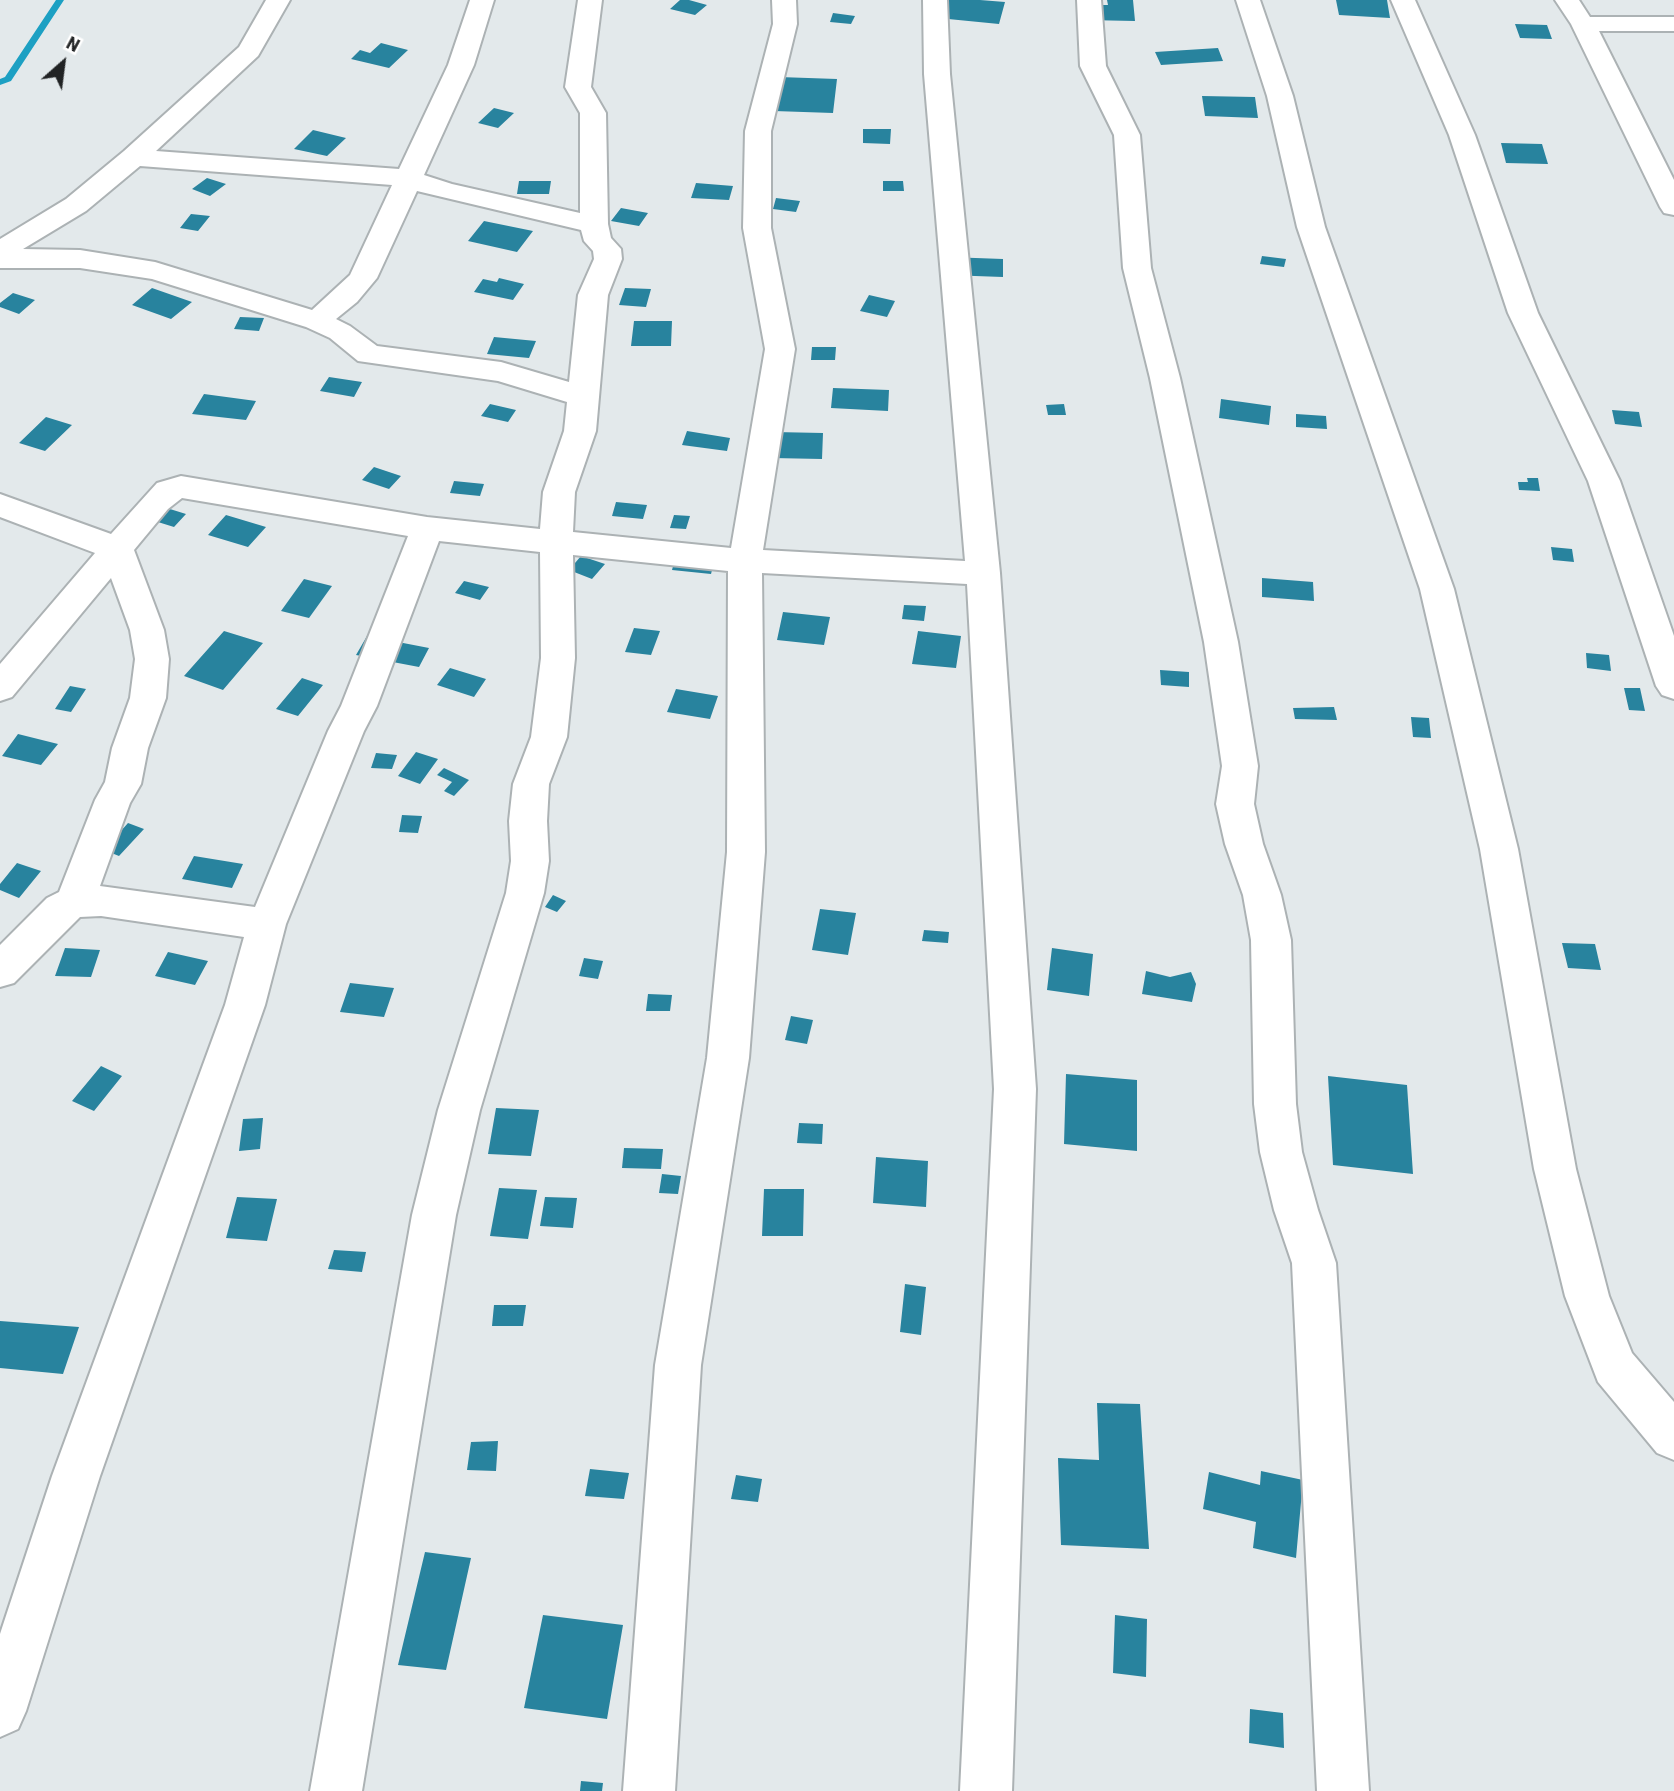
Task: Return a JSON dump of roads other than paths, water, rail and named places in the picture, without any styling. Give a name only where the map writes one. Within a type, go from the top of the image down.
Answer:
[{"type":"street","points":[[0,251],[76,205],[134,157],[249,51],[278,0]]},
{"type":"street","points":[[316,321],[346,296],[362,278],[461,65],[482,0]]},
{"type":"street","points":[[336,1791],[434,1215],[459,1110],[525,892],[530,861],[528,821],[531,784],[549,737],[558,658],[556,541],[559,492],[580,431],[593,295],[608,260],[607,249],[598,241],[594,224],[593,113],[578,87],[590,0]]},
{"type":"street","points":[[649,1791],[678,1365],[727,1058],[746,852],[745,561],[780,349],[758,228],[758,131],[785,24],[784,0]]},
{"type":"street","points":[[935,0],[937,74],[983,573],[1015,1089],[986,1791]]},
{"type":"street","points":[[1089,0],[1093,66],[1127,135],[1137,268],[1165,378],[1221,642],[1240,766],[1235,804],[1244,844],[1262,895],[1270,940],[1275,1104],[1280,1152],[1314,1263],[1343,1791]]},
{"type":"street","points":[[1248,0],[1280,96],[1311,227],[1437,589],[1499,849],[1555,1169],[1587,1296],[1614,1367],[1674,1437]]},
{"type":"street","points":[[1403,0],[1462,135],[1523,313],[1604,481],[1674,686]]},
{"type":"street","points":[[1567,0],[1652,138],[1674,207]]},
{"type":"street","points":[[1583,24],[1674,24]]},
{"type":"street","points":[[134,157],[407,178],[445,191],[594,224]]},
{"type":"street","points":[[0,259],[80,259],[155,271],[316,321],[340,332],[369,354],[501,372],[585,397]]},
{"type":"street","points":[[0,688],[157,501],[168,491],[181,487],[426,528],[745,561],[983,573]]},
{"type":"street","points":[[0,505],[117,549],[147,630],[152,659],[148,698],[130,748],[124,783],[113,800],[75,902]]},
{"type":"street","points":[[0,1711],[76,1476],[245,1005],[267,924],[346,731],[359,706],[426,528]]},
{"type":"street","points":[[0,971],[61,908],[75,902],[101,901],[267,924]]},
{"type":"waterway","points":[[0,82],[8,79],[60,0]]}]
